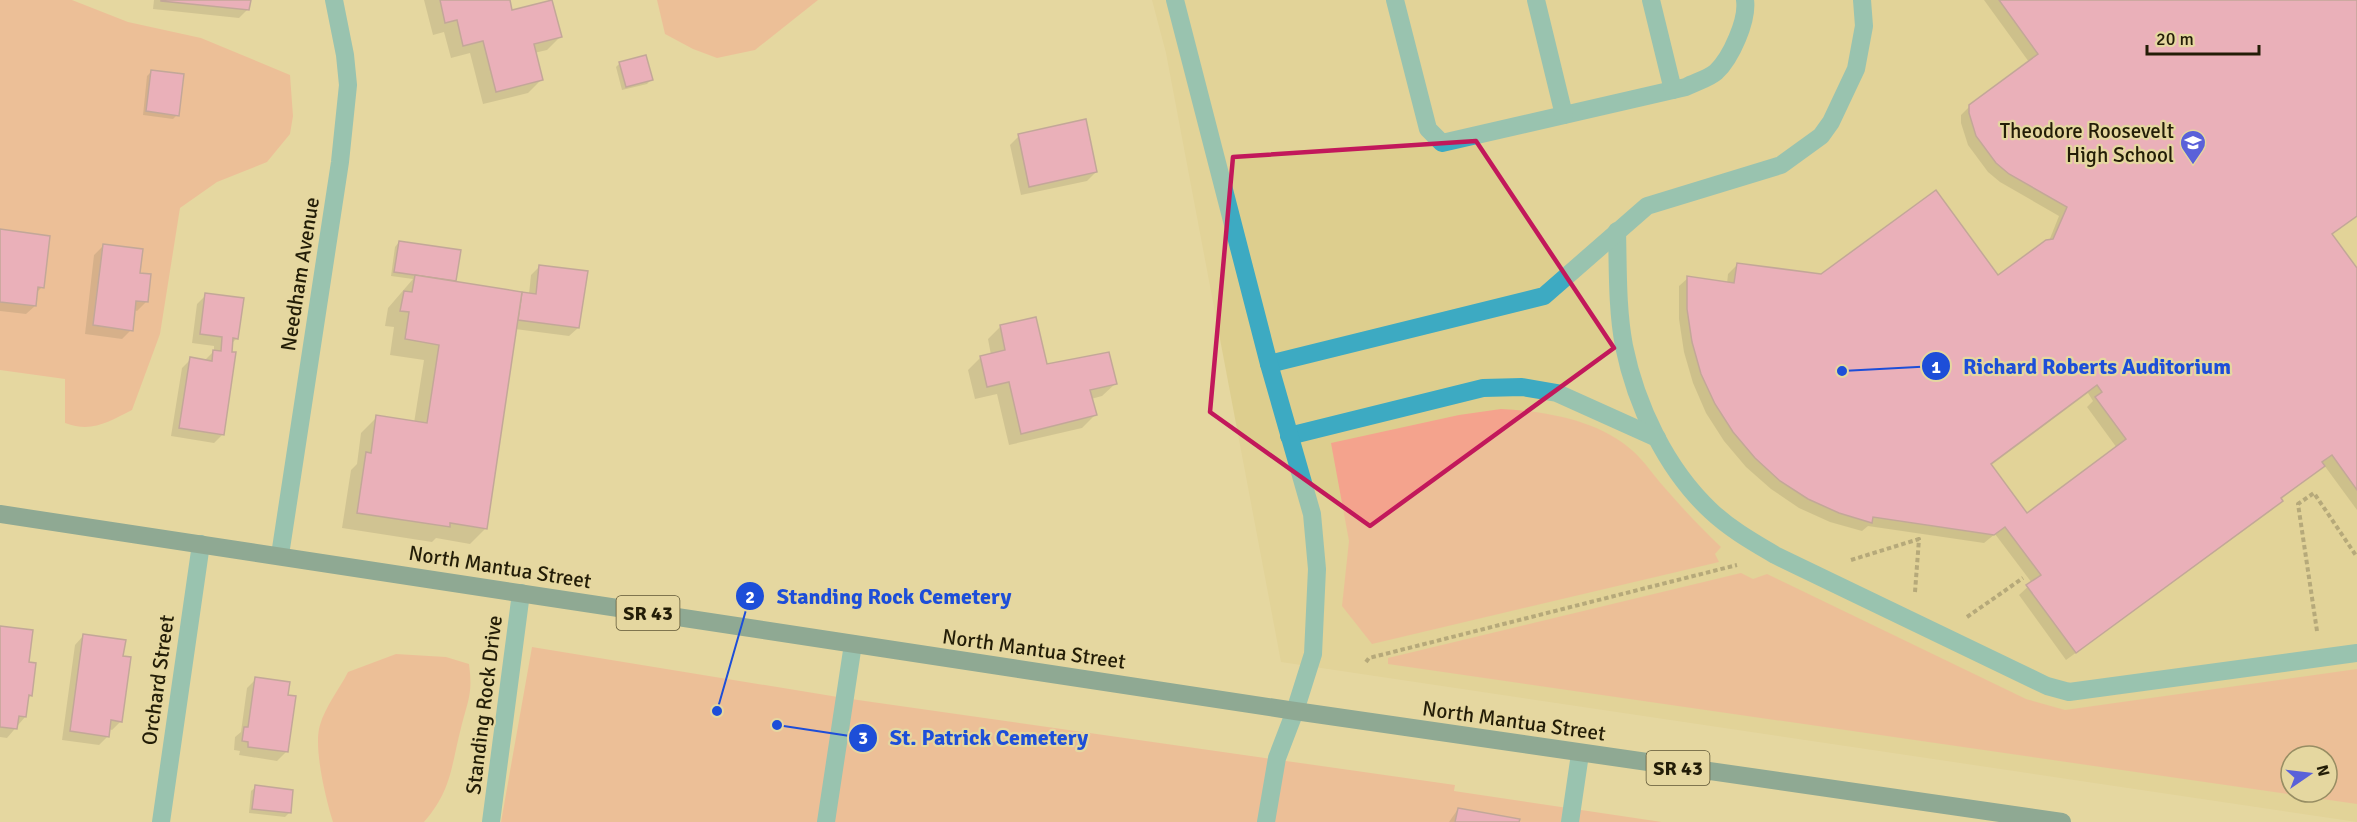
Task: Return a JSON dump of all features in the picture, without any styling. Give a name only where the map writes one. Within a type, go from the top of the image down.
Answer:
[{"type":"main road","name":"North Mantua Street","points":[[0,514],[1580,754],[2012,818],[2062,822]]},
{"type":"street","name":"Needham Avenue","points":[[280,555],[340,162],[348,85],[341,26],[334,0]]},
{"type":"street","points":[[1175,0],[1269,364],[1312,514],[1317,569],[1313,654],[1277,758],[1266,822]]},
{"type":"street","points":[[1395,0],[1428,129],[1442,143],[1673,90],[1716,72],[1736,43],[1747,10],[1745,0]]},
{"type":"street","points":[[1536,0],[1564,115]]},
{"type":"street","points":[[1651,0],[1673,90]]},
{"type":"street","points":[[1269,364],[1544,296],[1647,206],[1781,165],[1821,136],[1831,122],[1856,69],[1864,26],[1862,0]]},
{"type":"street","points":[[1617,231],[1624,345],[1637,392],[1656,438],[1679,472],[1710,510],[1747,539],[1775,555],[2047,686],[2069,692],[2357,653]]},
{"type":"street","points":[[1289,436],[1483,388],[1522,387],[1557,393],[1656,438]]},
{"type":"street","name":"Orchard Street","points":[[161,822],[201,544]]},
{"type":"street","name":"Standing Rock Drive","points":[[491,822],[521,593]]},
{"type":"street","points":[[826,822],[853,644]]},
{"type":"street","points":[[1570,822],[1580,754]]},
{"type":"path","points":[[2318,635],[2298,504],[2314,493],[2357,556]]},
{"type":"path","points":[[1813,573],[1919,539],[1915,594]]},
{"type":"path","points":[[1366,662],[1369,658],[1775,555]]},
{"type":"path","points":[[1966,618],[2023,578]]},
{"type":"highlighted area","points":[[1476,141],[1614,348],[1370,526],[1210,412],[1233,157]]},
{"type":"shaded area","points":[[0,0],[72,0],[128,22],[201,38],[290,75],[293,116],[290,134],[267,162],[217,182],[180,208],[160,334],[132,410],[100,425],[83,427],[65,423],[65,379],[0,370]]},
{"type":"shaded area","points":[[657,0],[818,0],[755,50],[717,58],[693,49],[665,34]]},
{"type":"shaded area","points":[[1152,0],[2357,0],[2357,822],[1281,662],[1166,53]]},
{"type":"shaded area","points":[[1501,409],[1536,412],[1571,419],[1605,432],[1620,441],[1638,456],[1678,503],[1721,547],[1715,554],[1719,562],[1372,644],[1342,606],[1349,541],[1331,443],[1459,415]]},
{"type":"shaded area","points":[[1741,573],[1753,579],[1767,574],[2026,699],[2065,710],[2357,669],[2357,804],[2339,801],[2339,744],[2279,744],[2279,793],[1388,664],[1388,658]]},
{"type":"shaded area","points":[[532,647],[844,698],[1455,785],[1454,791],[1662,822],[501,822]]},
{"type":"shaded area","points":[[396,654],[446,657],[469,664],[469,697],[445,788],[424,822],[333,822],[319,760],[318,735],[322,718],[348,672]]},
{"type":"building","points":[[161,0],[251,0],[249,10],[161,1]]},
{"type":"building","points":[[440,0],[510,0],[512,10],[552,0],[562,37],[534,44],[543,80],[496,92],[483,41],[463,46],[457,20],[445,23]]},
{"type":"building","name":"Theodore Roosevelt High School","points":[[1999,0],[2357,0],[2357,216],[2332,234],[2357,268],[2357,490],[2332,455],[2322,462],[2325,466],[2281,498],[2283,501],[2076,653],[2026,585],[2041,575],[2005,527],[1994,535],[1873,517],[1872,523],[1839,513],[1808,499],[1780,481],[1755,458],[1733,432],[1715,404],[1701,374],[1692,342],[1687,309],[1687,276],[1734,283],[1737,263],[1821,274],[1936,190],[1998,275],[2046,240],[2053,239],[2067,207],[2009,174],[1996,163],[1976,136],[1969,113],[1969,105],[2038,54]],"holes":[[[2097,385],[2102,392],[2095,397],[2126,439],[2027,513],[1991,464]]]},
{"type":"building","points":[[646,55],[653,80],[626,87],[619,62]]},
{"type":"building","points":[[151,70],[184,74],[179,116],[146,111]]},
{"type":"building","points":[[1086,119],[1097,172],[1029,187],[1018,134]]},
{"type":"building","points":[[0,229],[50,236],[44,288],[38,287],[36,306],[0,302]]},
{"type":"building","points":[[399,241],[461,250],[456,281],[394,272]]},
{"type":"building","points":[[103,244],[143,249],[140,273],[151,274],[148,302],[136,301],[133,331],[93,325]]},
{"type":"building","points":[[539,265],[588,271],[579,328],[518,320],[522,292],[536,294]]},
{"type":"building","points":[[415,275],[522,292],[487,529],[450,523],[450,527],[357,513],[366,452],[371,453],[376,415],[427,423],[439,345],[405,339],[409,312],[400,311],[404,291],[412,292]]},
{"type":"building","points":[[205,293],[244,298],[238,339],[233,338],[232,352],[236,352],[224,435],[179,428],[190,357],[212,361],[213,350],[221,351],[222,337],[200,334]]},
{"type":"building","points":[[1036,317],[1047,364],[1109,352],[1117,384],[1090,390],[1097,415],[1021,434],[1009,382],[987,387],[980,356],[1005,350],[1000,325]]},
{"type":"building","points":[[0,626],[33,630],[29,662],[36,663],[32,696],[29,695],[26,717],[19,716],[17,729],[0,727]]},
{"type":"building","points":[[83,634],[126,640],[123,656],[131,657],[122,722],[111,720],[109,737],[70,731]]},
{"type":"building","points":[[255,677],[290,682],[288,695],[296,696],[288,752],[248,747],[248,742],[242,741],[244,727],[248,727]]},
{"type":"building","points":[[255,785],[293,790],[291,813],[252,809]]},
{"type":"building","points":[[1458,808],[1520,819],[1519,822],[1455,822]]},
{"type":"place","name":"Theodore Roosevelt High School","points":[[2193,166]]},
{"type":"place","name":"Richard Roberts Auditorium","points":[[1842,371]]},
{"type":"place","name":"Standing Rock Cemetery","points":[[717,711]]},
{"type":"place","name":"St. Patrick Cemetery","points":[[777,725]]}]
